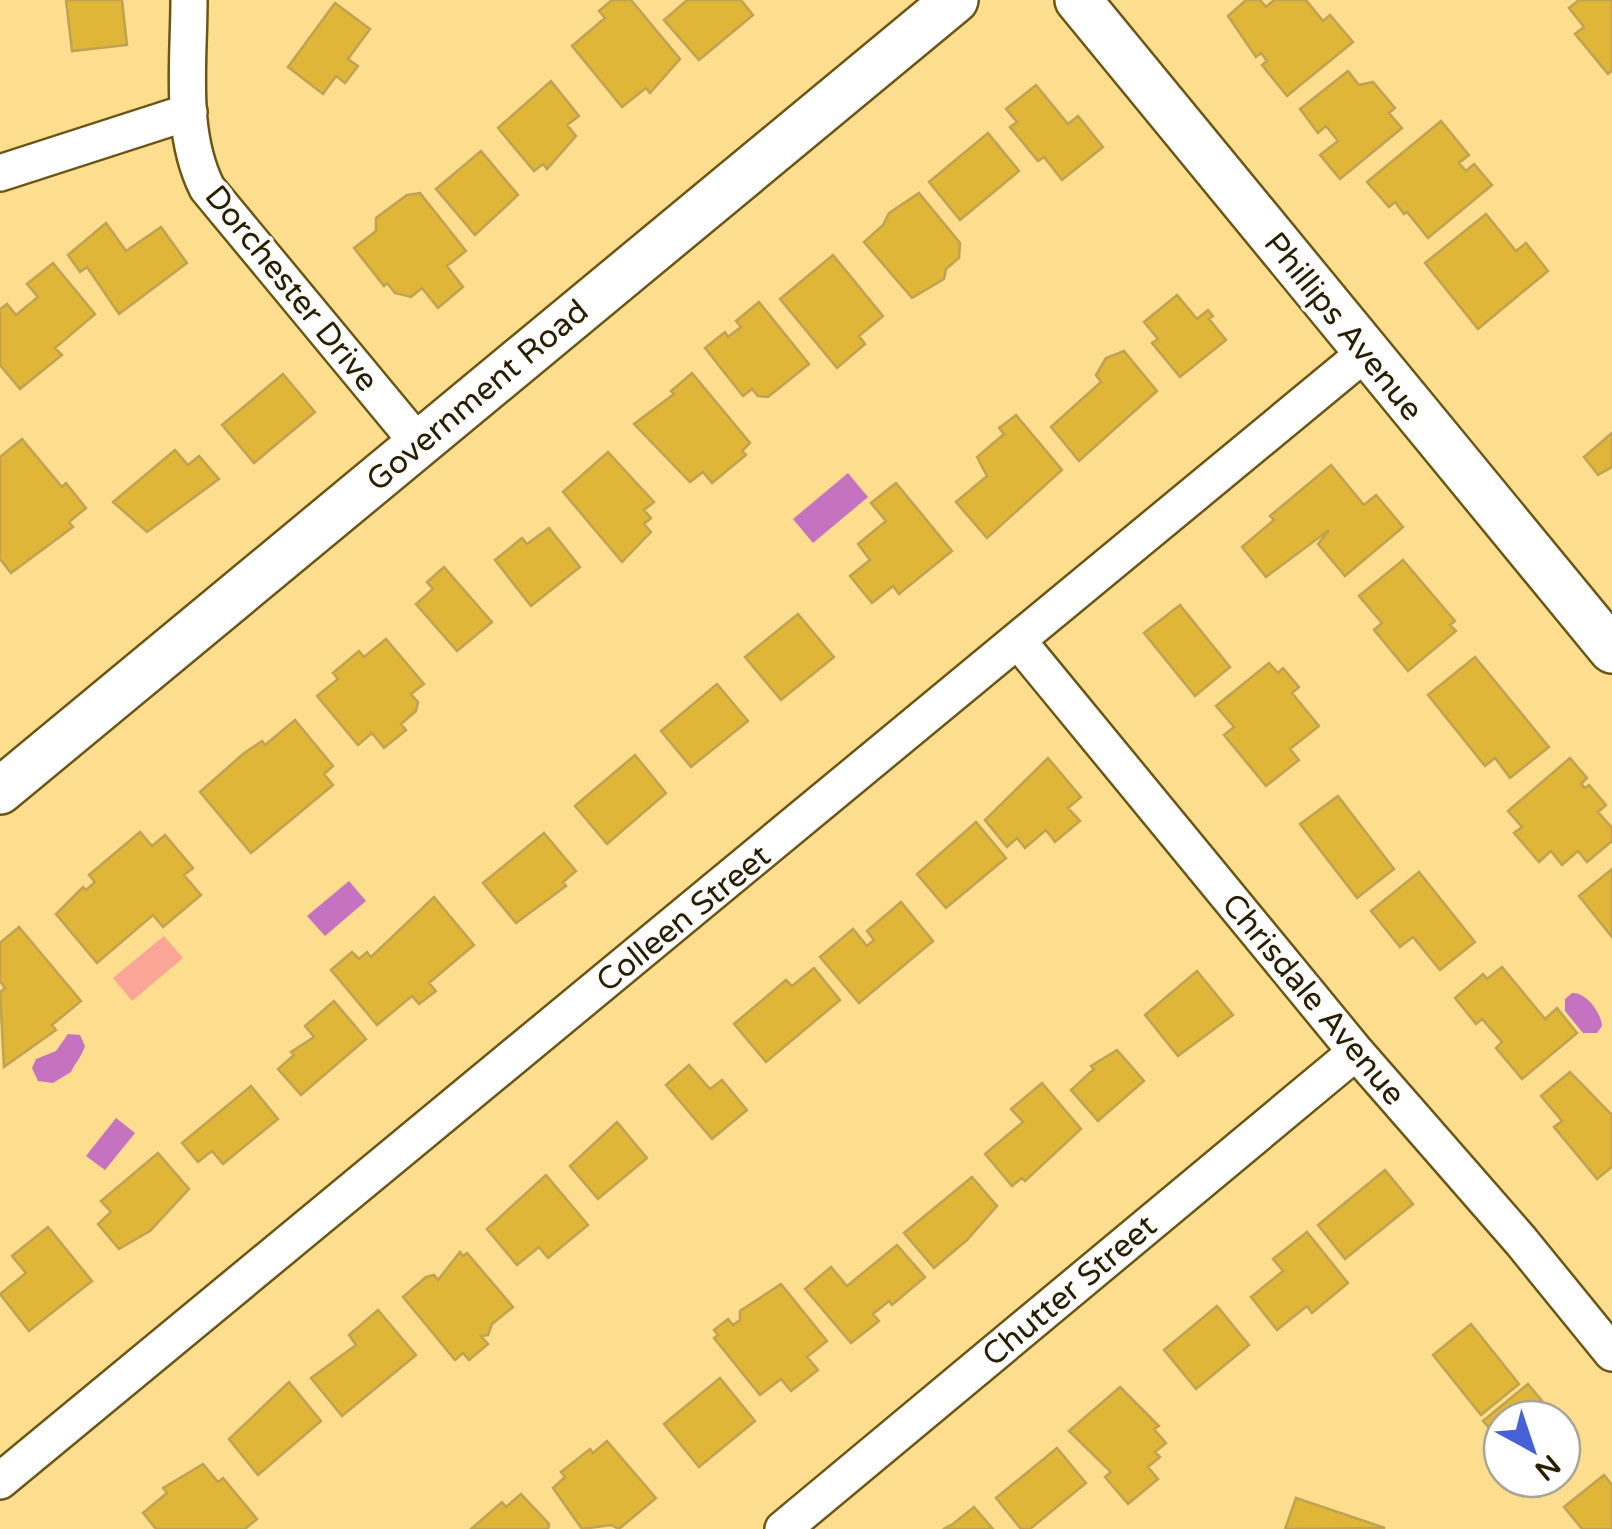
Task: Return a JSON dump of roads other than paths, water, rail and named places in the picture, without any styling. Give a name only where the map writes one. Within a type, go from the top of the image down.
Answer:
[{"type":"street","name":"Dorchester Drive","points":[[189,0],[188,112],[194,162],[207,188],[419,444]]},
{"type":"street","name":"Government Road","points":[[0,791],[955,0]]},
{"type":"street","name":"Phillips Avenue","points":[[1078,0],[1364,353],[1612,650]]},
{"type":"street","points":[[0,173],[188,112]]},
{"type":"street","name":"Colleen Street","points":[[0,1481],[1364,353]]},
{"type":"street","name":"Chrisdale Avenue","points":[[1019,642],[1356,1052],[1521,1241],[1612,1353]]},
{"type":"street","name":"Chutter Street","points":[[783,1529],[1356,1052]]}]
